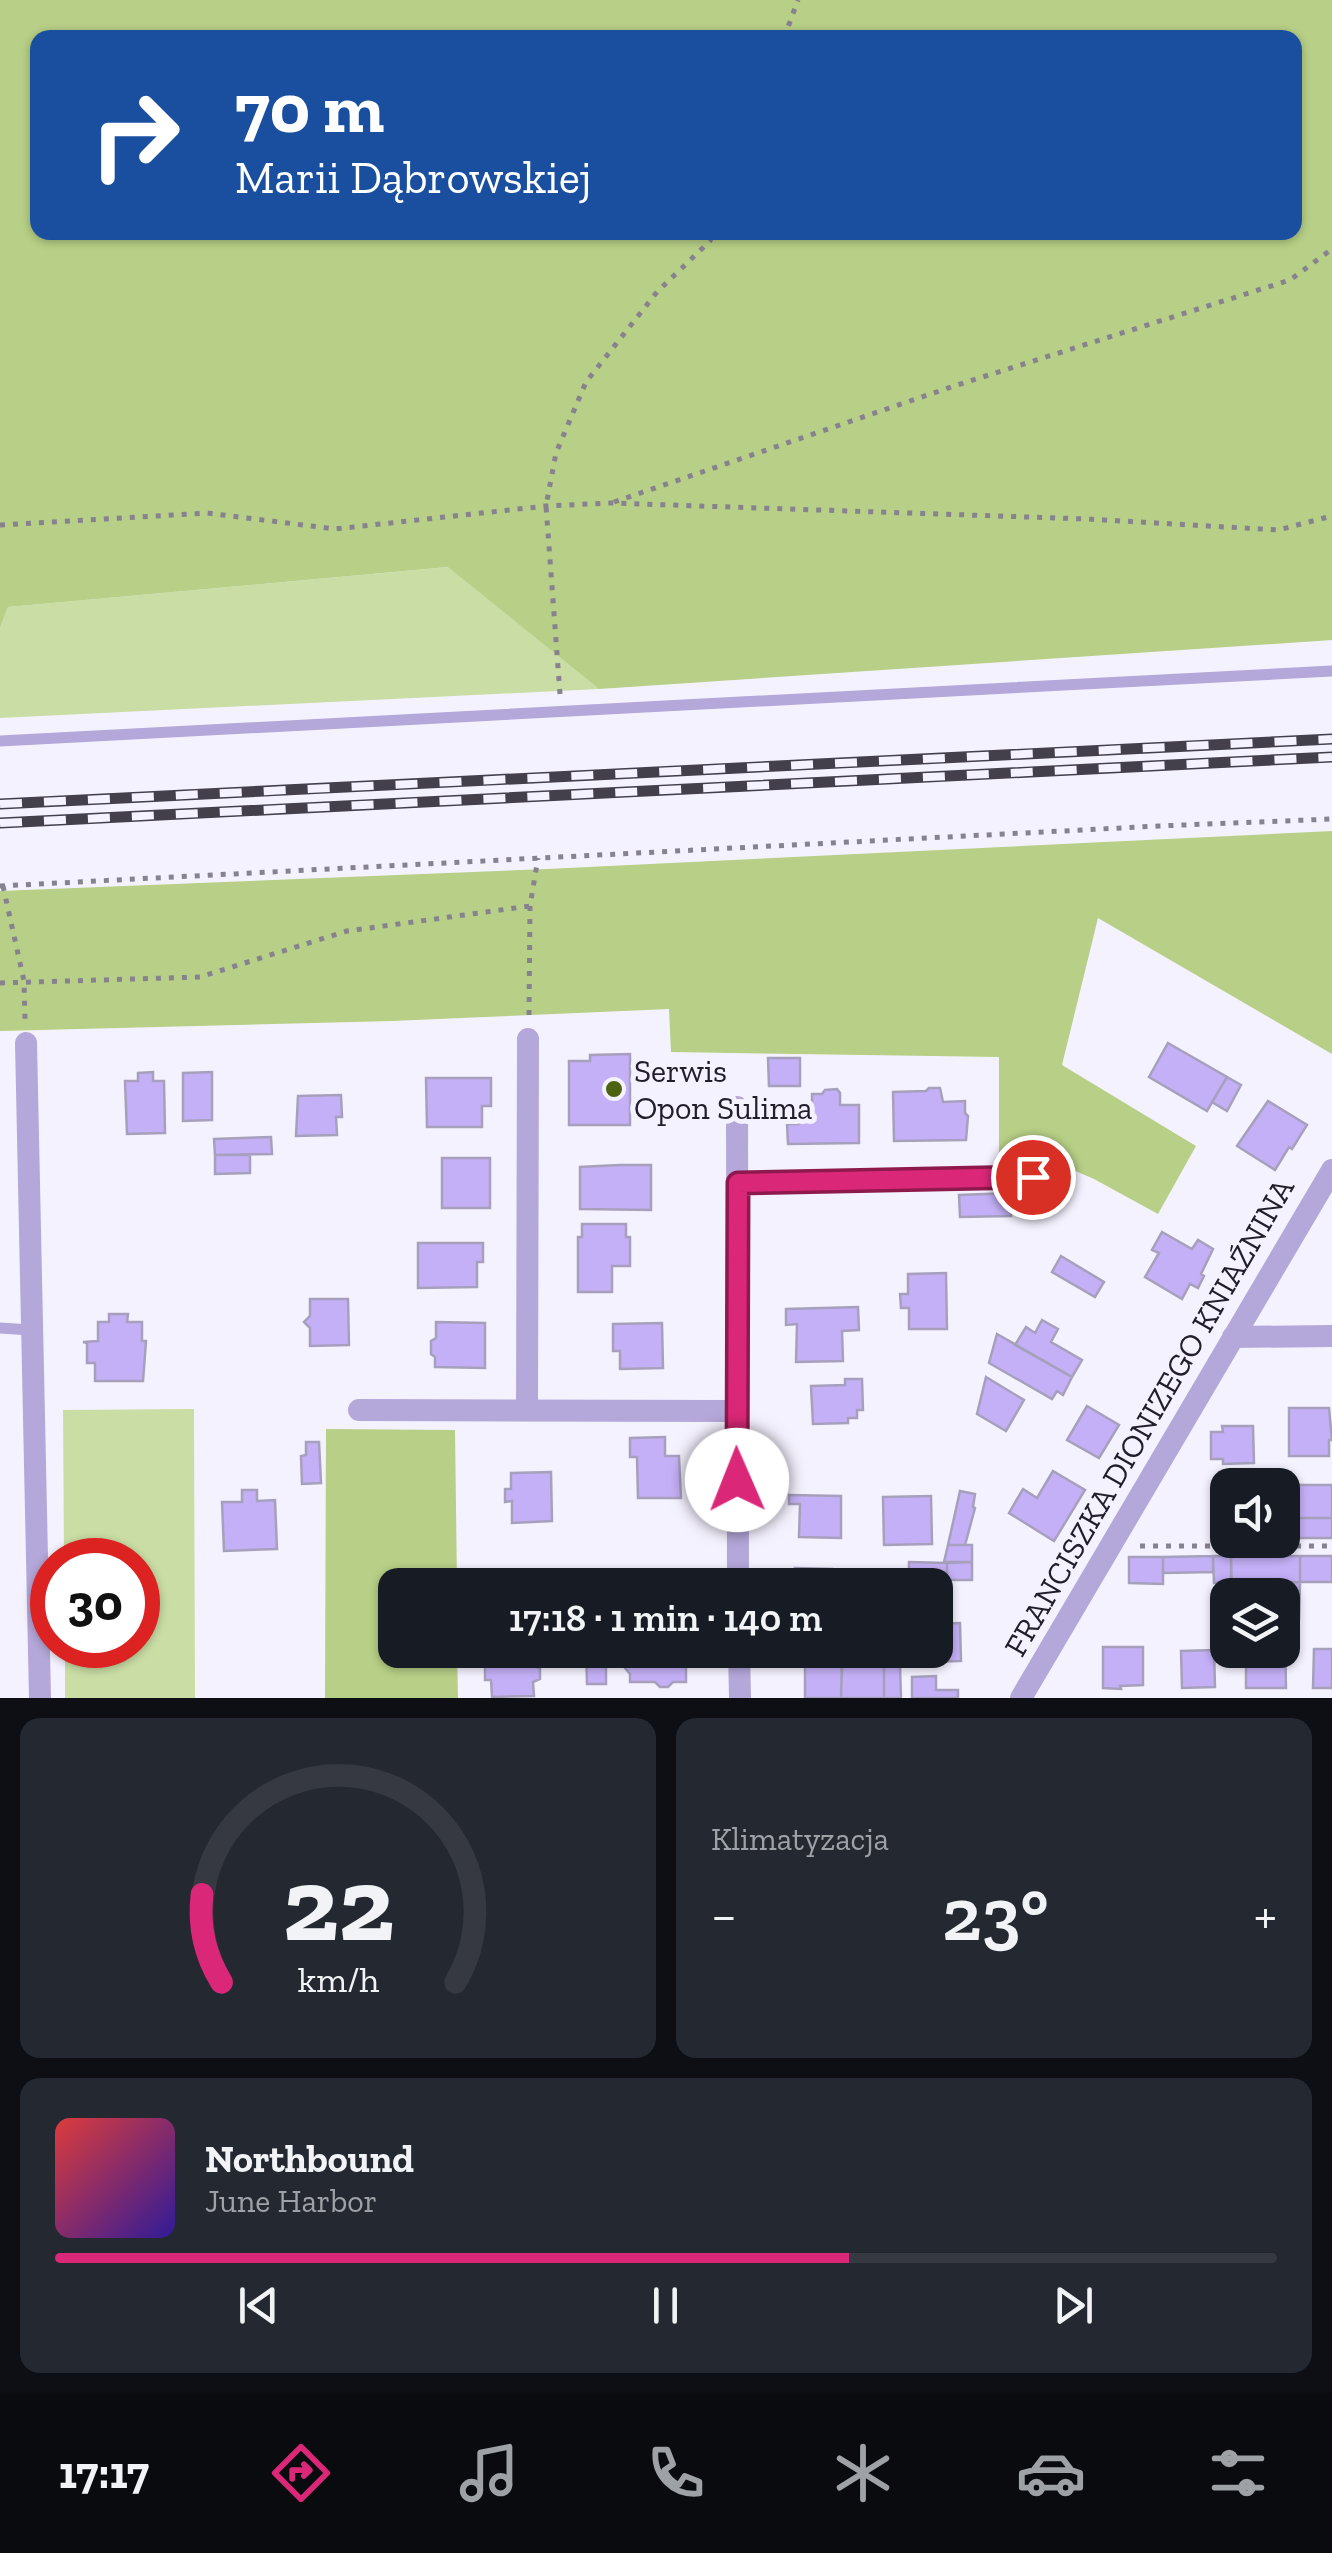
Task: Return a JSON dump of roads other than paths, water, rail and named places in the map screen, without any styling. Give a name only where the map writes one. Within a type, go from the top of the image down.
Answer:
[{"type":"street","points":[[526,1410],[528,1040]]},
{"type":"street","points":[[26,1043],[40,1698]]},
{"type":"street","points":[[737,1107],[738,1568]]},
{"type":"street","name":"FRANCISZKA DIONIZEGO KNIAŹNINA","points":[[1021,1698],[1332,1170]]},
{"type":"street","points":[[738,1183],[1033,1177],[1058,1186]]},
{"type":"street","points":[[1233,1337],[1332,1336]]},
{"type":"street","points":[[359,1410],[736,1410]]},
{"type":"street","points":[[739,1668],[740,1698]]},
{"type":"lane","points":[[0,741],[1332,672]]},
{"type":"lane","points":[[0,1328],[31,1330]]},
{"type":"railway","points":[[0,804],[1332,739]]},
{"type":"railway","points":[[0,823],[1332,757]]},
{"type":"place","name":"Serwis Opon Sulima","points":[[614,1089]]}]
